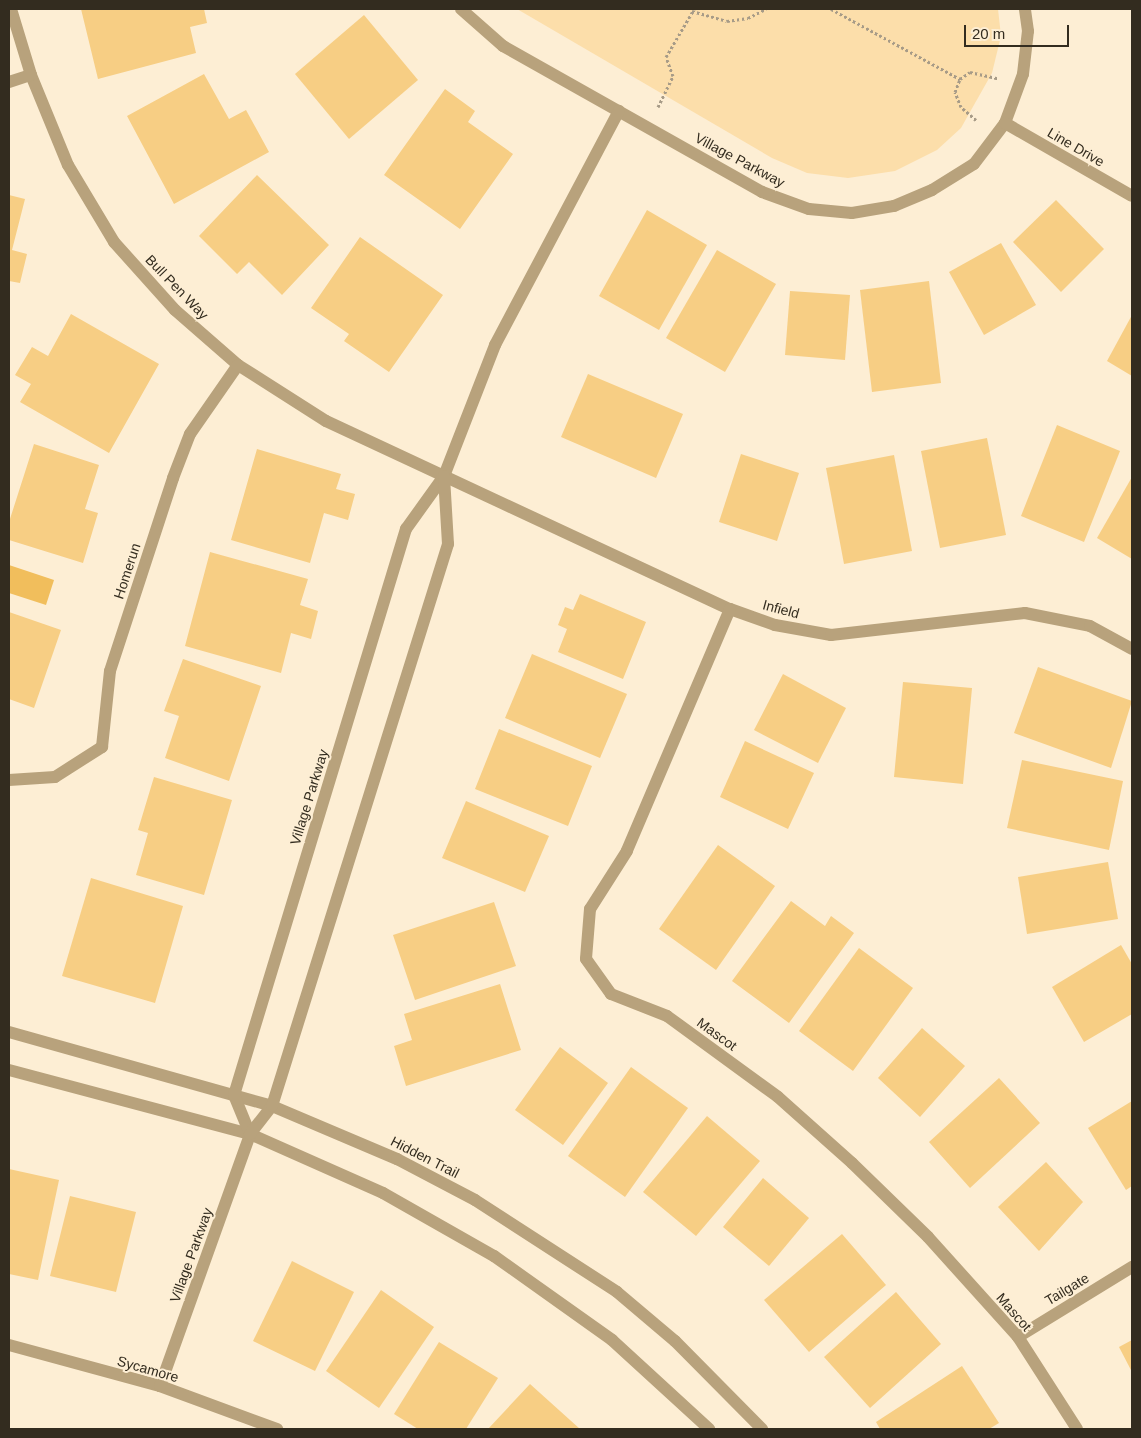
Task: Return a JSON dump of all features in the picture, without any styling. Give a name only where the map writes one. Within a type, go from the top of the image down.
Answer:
[{"type":"street","name":"Bull Pen Way","points":[[11,9],[31,74],[68,165],[114,242],[175,310],[238,365],[326,421],[444,476]]},
{"type":"street","name":"Village Parkway","points":[[461,9],[503,46],[762,192],[809,209],[852,214],[894,206],[932,190],[974,164],[1005,123],[1024,74],[1028,30],[1025,9]]},
{"type":"street","points":[[9,82],[31,74]]},
{"type":"street","name":"Village Parkway","points":[[234,1095],[406,529],[444,476],[495,345],[618,111]]},
{"type":"street","name":"Line Drive","points":[[1005,123],[1132,196]]},
{"type":"street","name":"Homerun","points":[[9,780],[54,778],[102,747],[110,671],[173,478],[190,434],[238,365]]},
{"type":"street","name":"Village Parkway","points":[[160,1386],[250,1134],[272,1106],[448,544],[444,476]]},
{"type":"street","name":"Infield","points":[[444,476],[730,609],[775,625],[831,635],[1024,612],[1090,626],[1132,649]]},
{"type":"street","name":"Mascot","points":[[730,609],[627,850],[590,910],[586,959],[612,994],[667,1016],[778,1097],[928,1237],[1018,1337],[1077,1429]]},
{"type":"street","name":"Hidden Trail","points":[[9,1032],[272,1106],[398,1159],[475,1200],[617,1292],[675,1341],[762,1429]]},
{"type":"street","points":[[9,1070],[250,1134],[383,1193],[494,1256],[612,1340],[708,1429]]},
{"type":"street","points":[[234,1095],[250,1134]]},
{"type":"street","name":"Tailgate","points":[[1018,1337],[1132,1267]]},
{"type":"street","name":"Sycamore","points":[[9,1345],[160,1386],[277,1429]]},
{"type":"path","points":[[648,128],[674,76],[666,57],[693,10],[727,22],[748,18],[766,9]]},
{"type":"path","points":[[831,9],[960,79]]},
{"type":"path","points":[[996,135],[960,108],[955,92],[960,79],[970,72],[985,72],[1018,88]]},
{"type":"shaded area","points":[[517,9],[998,9],[1001,36],[992,73],[961,128],[937,150],[895,171],[848,178],[807,173],[772,158]]},
{"type":"shaded area","points":[[9,565],[54,580],[46,605],[9,593]]},
{"type":"building","points":[[81,9],[204,9],[207,23],[190,27],[196,53],[98,79]]},
{"type":"building","points":[[364,15],[418,80],[349,139],[295,74]]},
{"type":"building","points":[[204,74],[229,119],[246,110],[269,152],[174,204],[127,116]]},
{"type":"building","points":[[445,89],[475,111],[468,122],[513,154],[460,229],[384,175]]},
{"type":"building","points":[[257,175],[329,245],[282,295],[249,262],[237,274],[199,236]]},
{"type":"building","points":[[9,195],[25,199],[12,250],[27,254],[20,283],[9,281]]},
{"type":"building","points":[[1056,200],[1104,249],[1061,292],[1013,242]]},
{"type":"building","points":[[647,210],[707,245],[659,330],[599,296]]},
{"type":"building","points":[[360,237],[443,295],[389,372],[344,341],[349,334],[311,308]]},
{"type":"building","points":[[1001,243],[1036,305],[984,335],[949,272]]},
{"type":"building","points":[[717,250],[776,284],[725,372],[666,338]]},
{"type":"building","points":[[929,281],[941,383],[872,392],[860,290]]},
{"type":"building","points":[[790,291],[850,295],[845,360],[785,355]]},
{"type":"building","points":[[71,314],[159,364],[109,453],[20,402],[31,384],[15,375],[32,347],[48,356]]},
{"type":"building","points":[[1132,315],[1132,376],[1107,361]]},
{"type":"building","points":[[588,374],[683,414],[656,478],[561,437]]},
{"type":"building","points":[[1057,425],[1120,451],[1084,542],[1021,516]]},
{"type":"building","points":[[987,438],[1006,535],[940,548],[921,451]]},
{"type":"building","points":[[34,444],[99,465],[85,509],[98,513],[83,563],[9,540],[9,522]]},
{"type":"building","points":[[257,449],[341,474],[336,489],[355,494],[348,520],[324,513],[310,563],[231,540]]},
{"type":"building","points":[[741,454],[799,473],[777,541],[719,522]]},
{"type":"building","points":[[894,455],[912,551],[844,564],[826,468]]},
{"type":"building","points":[[1132,477],[1132,559],[1097,538]]},
{"type":"building","points":[[210,552],[308,579],[300,605],[318,611],[311,639],[291,633],[281,673],[185,646]]},
{"type":"building","points":[[580,594],[646,622],[623,679],[558,652],[567,629],[558,625],[565,607],[573,610]]},
{"type":"building","points":[[9,612],[61,630],[34,708],[9,699]]},
{"type":"building","points":[[532,654],[627,694],[600,758],[505,718]]},
{"type":"building","points":[[183,659],[261,686],[229,781],[165,758],[179,716],[164,711]]},
{"type":"building","points":[[1038,667],[1132,701],[1111,768],[1014,733]]},
{"type":"building","points":[[783,674],[846,708],[818,763],[754,730]]},
{"type":"building","points":[[903,682],[972,688],[963,784],[894,777]]},
{"type":"building","points":[[499,729],[592,766],[568,826],[475,789]]},
{"type":"building","points":[[745,741],[814,773],[788,829],[720,797]]},
{"type":"building","points":[[1022,760],[1123,781],[1109,850],[1007,828]]},
{"type":"building","points":[[154,777],[232,800],[204,895],[136,875],[148,833],[138,830]]},
{"type":"building","points":[[466,801],[549,836],[525,892],[442,858]]},
{"type":"building","points":[[718,845],[775,886],[716,970],[659,929]]},
{"type":"building","points":[[1108,862],[1118,919],[1027,934],[1018,877]]},
{"type":"building","points":[[91,878],[183,906],[155,1003],[62,976]]},
{"type":"building","points":[[791,901],[825,926],[831,916],[854,933],[789,1023],[732,981]]},
{"type":"building","points":[[494,902],[516,966],[415,1000],[393,935]]},
{"type":"building","points":[[1121,945],[1132,964],[1132,1014],[1084,1042],[1052,987]]},
{"type":"building","points":[[859,948],[913,988],[853,1071],[799,1031]]},
{"type":"building","points":[[500,984],[521,1050],[406,1086],[394,1046],[412,1040],[404,1014]]},
{"type":"building","points":[[922,1028],[965,1066],[920,1117],[878,1078]]},
{"type":"building","points":[[560,1047],[608,1083],[563,1145],[515,1110]]},
{"type":"building","points":[[631,1067],[688,1108],[625,1197],[568,1156]]},
{"type":"building","points":[[999,1078],[1040,1123],[970,1188],[929,1142]]},
{"type":"building","points":[[1132,1101],[1132,1186],[1126,1190],[1088,1128]]},
{"type":"building","points":[[707,1116],[760,1161],[696,1236],[643,1192]]},
{"type":"building","points":[[1046,1162],[1083,1202],[1039,1251],[998,1207]]},
{"type":"building","points":[[9,1169],[59,1180],[38,1280],[9,1274]]},
{"type":"building","points":[[763,1178],[809,1218],[769,1266],[723,1227]]},
{"type":"building","points":[[70,1196],[136,1212],[116,1292],[50,1276]]},
{"type":"building","points":[[842,1234],[886,1285],[809,1352],[764,1300]]},
{"type":"building","points":[[292,1261],[354,1292],[315,1371],[253,1341]]},
{"type":"building","points":[[381,1290],[434,1327],[379,1408],[326,1371]]},
{"type":"building","points":[[896,1292],[941,1344],[870,1408],[824,1357]]},
{"type":"building","points":[[1132,1340],[1132,1372],[1119,1347]]},
{"type":"building","points":[[439,1342],[498,1378],[466,1429],[418,1429],[394,1414]]},
{"type":"building","points":[[962,1366],[999,1423],[989,1429],[880,1429],[876,1422]]},
{"type":"building","points":[[530,1384],[580,1429],[488,1429]]}]
